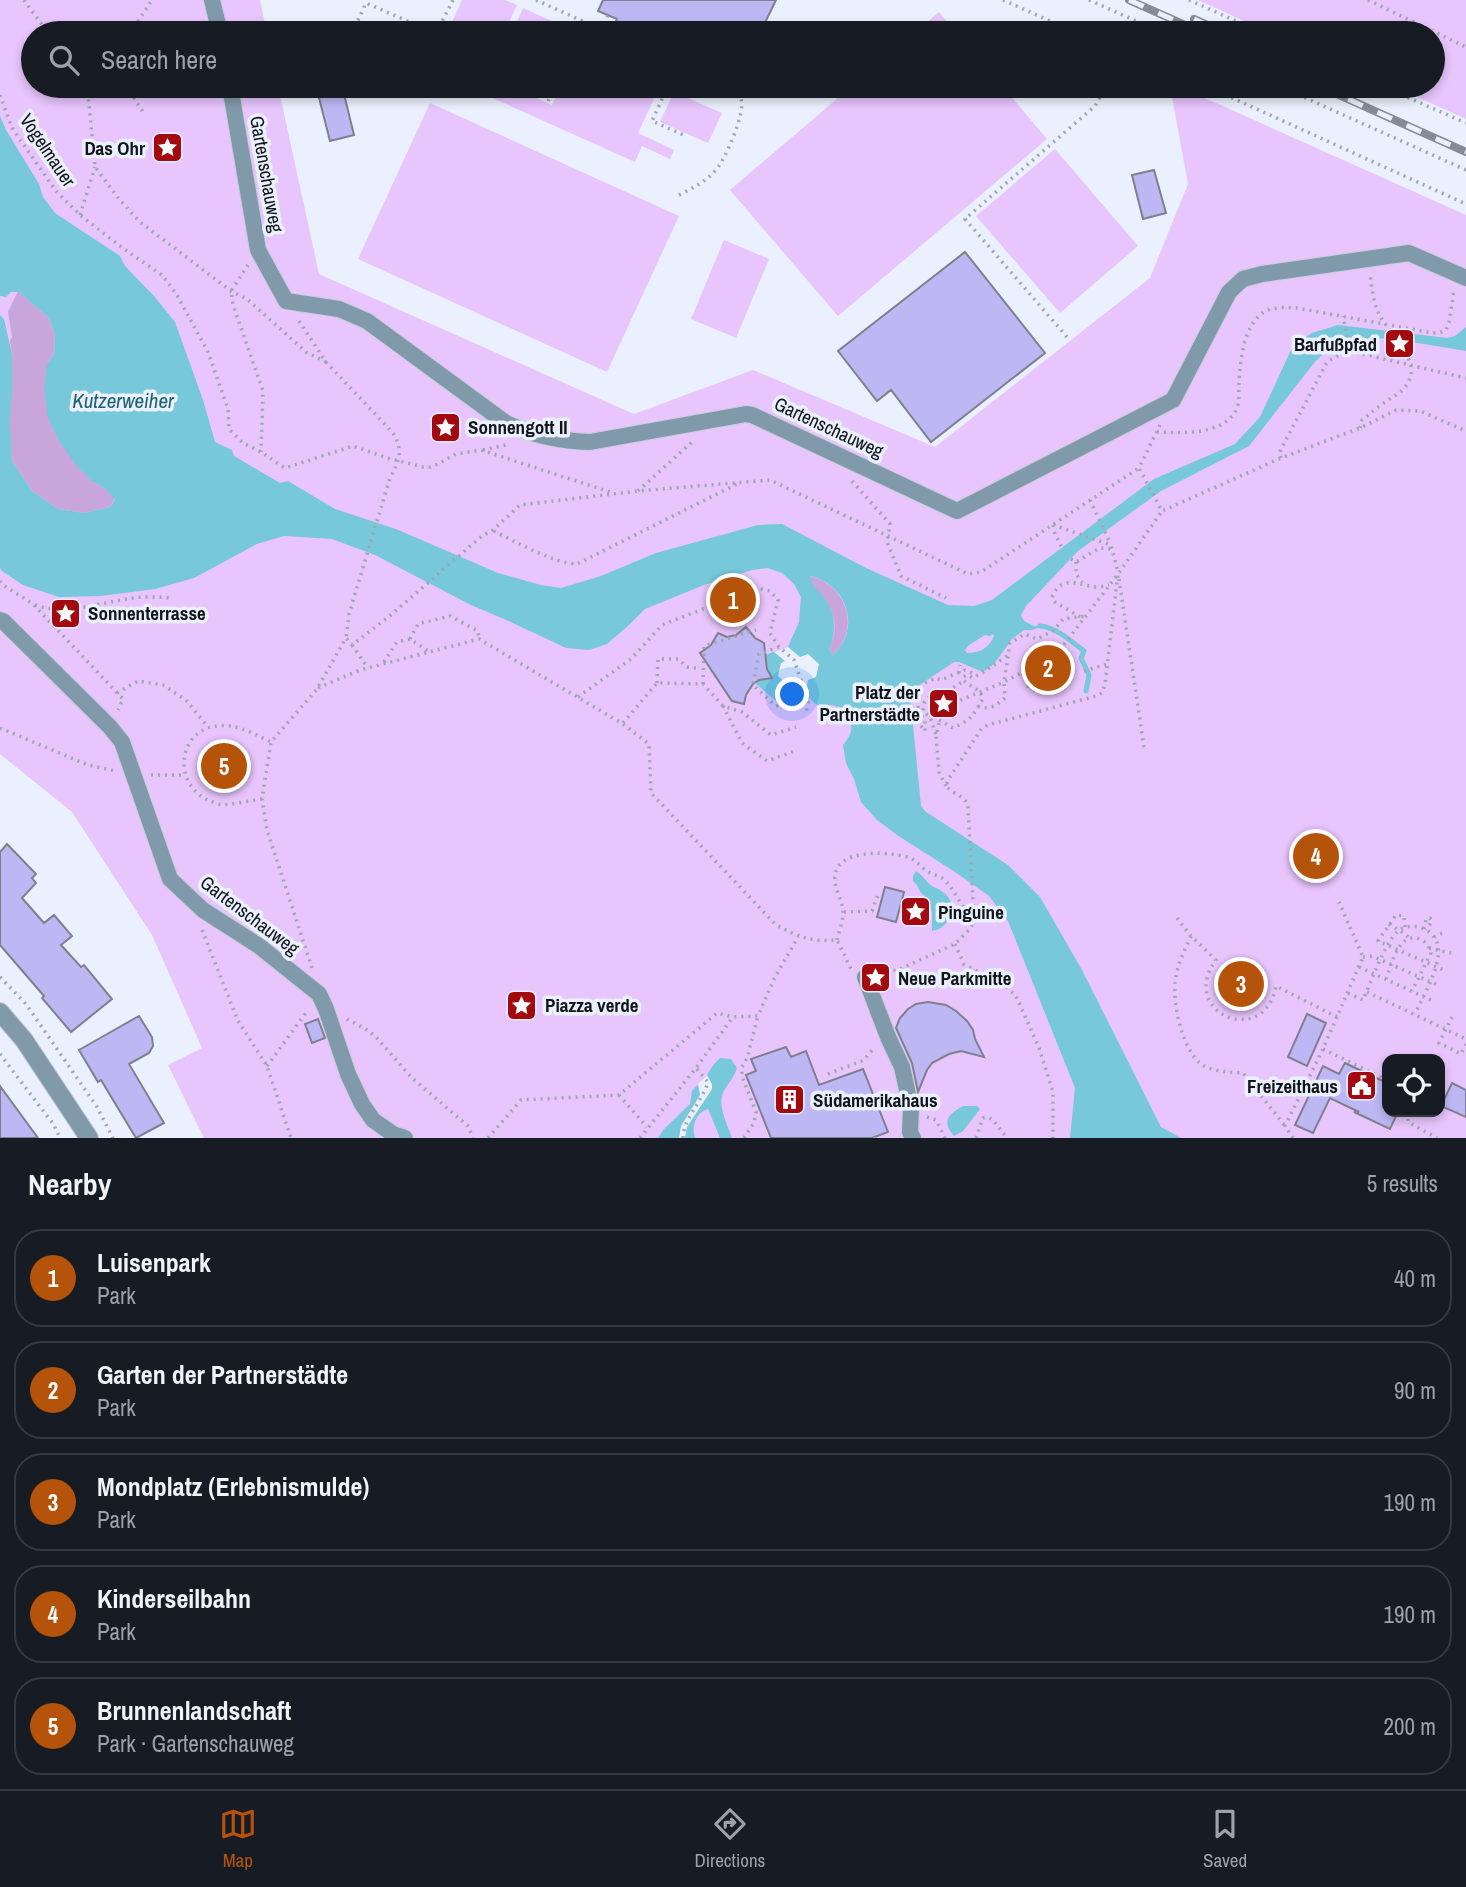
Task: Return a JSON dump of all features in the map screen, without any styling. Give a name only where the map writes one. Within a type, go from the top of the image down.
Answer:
[{"type":"street","points":[[212,0],[217,21]]},
{"type":"street","name":"Gartenschauweg","points":[[232,98],[258,250],[286,301],[339,309],[367,321],[506,423],[527,431],[570,441],[590,442],[752,415],[957,511],[1172,400]]},
{"type":"street","points":[[1172,400],[1229,292],[1243,279],[1409,253],[1462,276]]},
{"type":"street","name":"Gartenschauweg","points":[[0,620],[110,727],[122,742],[170,879],[203,910],[259,946],[322,1002]]},
{"type":"street","points":[[865,977],[902,1067],[911,1108],[910,1132],[913,1138]]},
{"type":"street","points":[[322,1002],[362,1104],[373,1120],[393,1134],[405,1138]]},
{"type":"street","points":[[0,1012],[24,1040],[89,1138]]},
{"type":"path","points":[[24,0],[39,21]]},
{"type":"path","points":[[138,21],[152,0]]},
{"type":"path","points":[[442,21],[453,0]]},
{"type":"path","points":[[536,0],[582,21]]},
{"type":"path","points":[[1003,0],[1050,21]]},
{"type":"path","points":[[1089,0],[1136,21]]},
{"type":"path","points":[[1189,0],[1237,21]]},
{"type":"path","points":[[1368,0],[1412,21]]},
{"type":"path","points":[[358,21],[366,3],[408,21]]},
{"type":"path","points":[[605,21],[608,15]]},
{"type":"path","points":[[1445,37],[1466,47]]},
{"type":"path","name":"Vogelmauer","points":[[0,95],[12,128],[56,191],[80,215],[162,275],[177,295],[208,352],[228,409],[229,429],[243,443],[285,468],[353,446],[399,461]]},
{"type":"path","points":[[80,215],[96,167],[88,98]]},
{"type":"path","points":[[134,98],[145,115]]},
{"type":"path","points":[[663,98],[652,121],[686,136]]},
{"type":"path","points":[[679,195],[707,179],[718,168],[740,116],[740,98]]},
{"type":"path","points":[[1067,337],[965,219],[1095,106],[1100,98]]},
{"type":"path","points":[[1232,98],[1466,204]]},
{"type":"path","points":[[1306,98],[1466,170]]},
{"type":"path","points":[[1409,98],[1466,123]]},
{"type":"path","points":[[96,167],[119,199],[141,222],[231,290],[247,299],[306,352],[326,362]]},
{"type":"path","points":[[258,250],[231,290],[233,305],[263,391],[261,452]]},
{"type":"path","points":[[1360,428],[1362,420],[1403,390],[1410,380],[1412,365],[1377,310],[1368,259]]},
{"type":"path","points":[[1157,432],[1204,430],[1231,418],[1238,409],[1243,344],[1256,318],[1266,311],[1280,307],[1297,308],[1433,333],[1441,332],[1446,330],[1449,322],[1462,276]]},
{"type":"path","points":[[286,301],[326,362],[393,432],[400,444],[399,461],[386,489],[348,614],[346,638],[317,689],[271,742],[262,799],[267,830],[309,953],[322,1002],[376,1037],[412,1078],[468,1126],[473,1138]]},
{"type":"path","points":[[1342,353],[1342,348],[1349,346],[1343,316]]},
{"type":"path","points":[[1281,458],[1279,453],[1327,362],[1342,353],[1354,352],[1466,378]]},
{"type":"path","points":[[1162,511],[1139,468],[1172,400]]},
{"type":"path","points":[[936,736],[941,714],[951,706],[1056,656],[1162,511],[1281,458],[1360,428],[1396,410],[1420,411],[1466,431]]},
{"type":"path","points":[[638,491],[717,420]]},
{"type":"path","points":[[399,461],[430,467],[456,454],[481,450],[615,494]]},
{"type":"path","points":[[841,455],[841,469],[890,524],[887,542],[901,576],[946,598]]},
{"type":"path","points":[[352,645],[520,505],[638,491],[739,483],[577,564],[568,564],[493,530]]},
{"type":"path","points":[[1090,500],[1118,573],[1144,747]]},
{"type":"path","points":[[1062,548],[1053,525],[1109,544]]},
{"type":"path","points":[[1076,562],[1109,544]]},
{"type":"path","points":[[1070,559],[1076,562]]},
{"type":"path","points":[[1076,562],[1076,574],[1082,582]]},
{"type":"path","points":[[946,786],[982,728],[1102,693],[1118,573]]},
{"type":"path","points":[[1080,617],[1055,602],[1052,597],[1055,589],[1062,584],[1082,582],[1096,587],[1109,585]]},
{"type":"path","points":[[1,584],[43,608],[61,609],[135,598],[172,598]]},
{"type":"path","points":[[578,697],[631,659],[662,625],[757,588],[770,591],[778,600],[770,633],[780,648],[794,660],[801,680],[797,697]]},
{"type":"path","points":[[33,604],[123,699]]},
{"type":"path","points":[[1113,615],[1117,610],[1121,610],[1125,615]]},
{"type":"path","points":[[410,639],[418,624],[450,616],[478,631],[479,639]]},
{"type":"path","points":[[978,706],[996,706],[1004,698],[1010,643],[1025,634],[1037,639],[1054,629],[1063,619],[1086,616]]},
{"type":"path","points":[[756,629],[704,646],[703,684],[723,706],[742,743],[767,761],[795,751]]},
{"type":"path","points":[[346,638],[368,668]]},
{"type":"path","points":[[383,664],[397,642],[410,639],[430,652]]},
{"type":"path","points":[[317,689],[368,668],[479,639],[623,724],[649,744],[651,793],[776,925],[798,937],[837,940]]},
{"type":"path","points":[[780,648],[759,654],[753,685],[776,706],[803,697],[808,702],[806,715]]},
{"type":"path","points":[[964,681],[963,677],[977,676],[1008,656]]},
{"type":"path","points":[[1051,658],[1053,664]]},
{"type":"path","points":[[623,724],[657,683],[658,659],[678,659],[687,667],[696,668]]},
{"type":"path","points":[[1035,680],[1039,664]]},
{"type":"path","points":[[1086,670],[1107,664]]},
{"type":"path","points":[[959,673],[960,665]]},
{"type":"path","points":[[925,683],[965,670],[977,676]]},
{"type":"path","points":[[117,693],[138,681],[163,685],[186,699],[208,727]]},
{"type":"path","points":[[939,720],[953,728],[967,722],[975,714],[982,699],[980,692],[964,681]]},
{"type":"path","points":[[918,706],[918,722],[925,730],[922,717],[924,703],[931,694],[941,695],[964,681]]},
{"type":"path","points":[[657,683],[703,684]]},
{"type":"path","points":[[723,706],[742,712],[771,735],[796,727]]},
{"type":"path","points":[[923,711],[930,717],[936,736],[939,772],[948,789],[968,802],[974,921],[955,944],[900,969],[865,977],[850,968],[837,940],[844,912],[836,891],[838,866],[849,858],[864,854],[881,853],[908,858],[929,873],[941,877],[974,921]]},
{"type":"path","points":[[262,799],[220,804],[196,794],[185,775],[183,755],[193,737],[208,727],[231,726],[271,742]]},
{"type":"path","points":[[0,728],[88,765],[135,775],[185,775]]},
{"type":"path","points":[[844,912],[872,911],[878,895]]},
{"type":"path","points":[[1285,1126],[1323,1049],[1363,957],[1339,902]]},
{"type":"path","points":[[203,910],[197,917],[238,1021],[267,1066],[291,1138]]},
{"type":"path","points":[[1405,927],[1404,916],[1396,915],[1378,941],[1446,971]]},
{"type":"path","points":[[1177,918],[1216,960],[1209,968],[1206,993],[1214,1009],[1225,1016],[1238,1020],[1257,1016],[1269,1006],[1276,986],[1337,1017]]},
{"type":"path","points":[[1389,924],[1405,933],[1409,939]]},
{"type":"path","points":[[1347,993],[1363,1000],[1388,945],[1398,931],[1405,927],[1425,930],[1434,937],[1440,951],[1436,967],[1415,1013]]},
{"type":"path","points":[[1434,937],[1444,932]]},
{"type":"path","points":[[1191,936],[1180,961],[1175,983],[1178,1016],[1185,1041],[1193,1056],[1202,1065],[1247,1076],[1293,1138]]},
{"type":"path","points":[[744,1138],[754,1123],[755,1112],[742,1076],[742,1067],[758,1016],[774,979],[798,937]]},
{"type":"path","points":[[1386,979],[1404,940],[1420,939],[1431,953],[1412,991]]},
{"type":"path","points":[[955,944],[964,964],[1006,987],[1016,996],[1039,1048],[1053,1092],[1053,1138]]},
{"type":"path","points":[[1429,948],[1451,953]]},
{"type":"path","points":[[1363,957],[1372,956],[1440,986]]},
{"type":"path","points":[[1359,967],[1433,1001]]},
{"type":"path","points":[[0,977],[26,1004],[97,1107],[113,1138]]},
{"type":"path","points":[[1367,992],[1466,1039]]},
{"type":"path","points":[[488,1138],[522,1100],[619,1095],[717,1013],[733,1017],[758,1016]]},
{"type":"path","points":[[639,1138],[733,1017]]},
{"type":"path","points":[[1452,1017],[1439,1043],[1461,1054],[1466,1044]]},
{"type":"path","points":[[267,1066],[295,1028]]},
{"type":"path","points":[[828,1074],[864,1060],[879,1042],[888,1037]]},
{"type":"path","points":[[1323,1049],[1382,1078]]},
{"type":"path","points":[[0,1054],[61,1138]]},
{"type":"path","points":[[683,1138],[683,1129],[704,1094],[708,1082],[696,1068]]},
{"type":"path","points":[[619,1095],[647,1127]]},
{"type":"path","points":[[911,1115],[936,1120],[945,1138]]},
{"type":"path","points":[[976,1138],[983,1118],[988,1117],[1007,1138]]},
{"type":"path","points":[[1408,1117],[1408,1122],[1437,1138]]},
{"type":"shaded area","points":[[0,0],[260,0],[264,21],[21,21],[21,98],[281,98],[319,274],[634,414],[753,370],[935,447],[1150,278],[1188,184],[1172,98],[1205,98],[1466,215],[1466,1138],[204,1138],[168,1065],[202,1048],[152,935],[72,812],[0,754]]},
{"type":"shaded area","points":[[462,0],[505,0],[517,5],[510,21],[452,21]]},
{"type":"shaded area","points":[[1198,0],[1466,0],[1466,119],[1420,98],[1445,98],[1445,21],[1244,21]]},
{"type":"shaded area","points":[[523,8],[552,21],[517,21]]},
{"type":"shaded area","points":[[939,12],[947,21],[928,21]]},
{"type":"shaded area","points":[[493,98],[537,98],[552,105],[555,98],[654,98],[638,133],[674,150],[670,159],[642,146],[635,162]]},
{"type":"shaded area","points":[[671,98],[688,98],[722,113],[708,143],[660,122]]},
{"type":"shaded area","points":[[838,98],[1012,98],[1047,139],[838,316],[730,190]]},
{"type":"shaded area","points":[[430,103],[679,216],[607,372],[358,259]]},
{"type":"shaded area","points":[[1055,149],[1138,246],[1060,313],[976,216]]},
{"type":"shaded area","points":[[724,240],[769,259],[736,338],[691,319]]},
{"type":"shaded area","points":[[18,291],[49,318],[55,335],[54,354],[47,364],[92,481],[115,498],[110,507],[84,513],[58,509],[32,491],[12,461],[8,422],[12,337],[8,312]]},
{"type":"shaded area","points":[[810,576],[833,588],[846,609],[846,633],[842,644],[833,655],[829,650],[834,628],[832,612]]},
{"type":"water","name":"Kutzerweiher","points":[[0,116],[39,184],[43,197],[55,213],[120,256],[125,266],[175,322],[215,442],[232,450],[234,456],[280,483],[288,481],[335,509],[396,529],[498,573],[541,585],[561,588],[601,576],[656,553],[758,525],[782,524],[866,568],[948,605],[974,606],[992,600],[1154,479],[1235,444],[1260,417],[1291,350],[1312,333],[1338,325],[1447,338],[1455,336],[1466,327],[1466,351],[1388,338],[1333,344],[1314,363],[1249,446],[1161,491],[1078,551],[1026,606],[1021,615],[1024,621],[1034,626],[1046,625],[1024,630],[1012,639],[994,664],[983,672],[954,662],[921,684],[910,695],[921,806],[926,812],[1008,865],[1040,897],[1082,970],[1161,1127],[1181,1138],[1070,1138],[1075,1088],[1008,921],[989,896],[897,835],[877,820],[861,802],[846,763],[843,745],[851,728],[846,710],[832,705],[817,705],[805,694],[777,702],[756,684],[762,656],[788,647],[799,622],[801,597],[794,584],[782,573],[768,568],[752,570],[704,585],[645,609],[607,644],[589,650],[566,648],[471,605],[375,555],[332,539],[284,536],[257,544],[194,578],[155,589],[101,596],[59,597],[23,585],[0,568],[0,315],[4,319],[12,354],[12,461],[32,491],[58,509],[84,513],[110,507],[115,499],[76,465],[59,441],[48,418],[44,388],[47,364],[54,354],[55,335],[49,318],[19,292],[11,292],[6,297],[0,296]],"holes":[[[810,576],[833,588],[846,608],[847,632],[833,655],[829,650],[834,628],[830,608]],[[993,634],[990,644],[984,649],[972,653],[965,650],[985,635]]]},
{"type":"water","points":[[226,754],[232,755],[240,763],[240,775],[232,783],[226,784],[220,783],[212,775],[211,769],[212,763],[220,755]]},
{"type":"water","points":[[916,871],[951,902],[950,918],[936,930],[932,931],[932,913],[928,898],[913,881]]},
{"type":"water","points":[[720,1058],[731,1059],[737,1068],[722,1098],[722,1110],[732,1138],[720,1138],[708,1109],[700,1113],[696,1120],[695,1138],[658,1138],[690,1104],[692,1091]]},
{"type":"water","points":[[963,1106],[977,1106],[980,1109],[963,1131],[954,1136],[947,1122],[953,1112]]},
{"type":"pier","points":[[788,647],[800,657],[808,654],[819,664],[816,677],[808,680],[805,694],[790,698],[792,686],[778,676],[781,663],[785,661],[774,652]]},
{"type":"pier","points":[[707,1075],[712,1089],[687,1127],[685,1138],[679,1138],[681,1126],[700,1095],[698,1084]]},
{"type":"building","points":[[603,0],[776,0],[766,21],[616,21],[617,19],[598,11]]},
{"type":"building","points":[[319,98],[345,98],[354,135],[330,141]]},
{"type":"building","points":[[1154,170],[1166,213],[1143,219],[1132,175]]},
{"type":"building","points":[[965,252],[1045,353],[931,442],[891,390],[877,401],[838,351]]},
{"type":"building","points":[[746,627],[755,638],[764,643],[767,669],[772,678],[753,684],[744,704],[732,701],[700,653],[711,645],[718,633],[727,637],[736,635]]},
{"type":"building","points":[[7,844],[36,874],[32,878],[36,883],[22,898],[44,923],[54,915],[72,936],[61,945],[81,967],[84,965],[112,999],[71,1032],[0,945],[0,852]]},
{"type":"building","points":[[885,887],[904,892],[896,922],[877,917]]},
{"type":"building","points":[[928,1002],[946,1005],[967,1021],[984,1057],[961,1051],[932,1063],[918,1092],[912,1063],[896,1028],[908,1009]]},
{"type":"building","points":[[1307,1014],[1326,1023],[1307,1066],[1288,1057]]},
{"type":"building","points":[[139,1016],[152,1037],[153,1046],[149,1053],[129,1064],[164,1123],[136,1138],[101,1080],[98,1082],[79,1050]]},
{"type":"building","points":[[318,1019],[325,1038],[312,1043],[305,1024]]},
{"type":"building","points":[[786,1047],[791,1057],[806,1051],[819,1085],[863,1069],[888,1132],[872,1138],[771,1138],[746,1075],[756,1071],[751,1059]]},
{"type":"building","points":[[1345,1063],[1382,1081],[1382,1117],[1396,1117],[1390,1129],[1330,1098],[1313,1133],[1295,1125],[1323,1066],[1339,1074]]},
{"type":"building","points":[[1452,1083],[1466,1090],[1466,1117],[1445,1108],[1445,1098]]},
{"type":"building","points":[[0,1086],[38,1138],[0,1138]]},
{"type":"waterway","points":[[1040,626],[1058,632],[1084,651],[1081,658],[1089,675],[1086,691]]},
{"type":"railway","points":[[1129,0],[1176,21]]},
{"type":"railway","points":[[1194,19],[1198,21]]},
{"type":"railway","points":[[1346,98],[1466,152]]},
{"type":"place","name":"Das Ohr","points":[[168,148]]},
{"type":"place","name":"Barfußpfad","points":[[1400,344]]},
{"type":"place","name":"Sonnengott II","points":[[445,427]]},
{"type":"place","name":"Luisenpark","points":[[733,600]]},
{"type":"place","name":"Sonnenterrasse","points":[[65,613]]},
{"type":"place","name":"Garten der Partnerstädte","points":[[1048,668]]},
{"type":"place","name":"Platz der Partnerstädte","points":[[943,703]]},
{"type":"place","name":"Brunnenlandschaft","points":[[224,766]]},
{"type":"place","name":"Kinderseilbahn","points":[[1316,856]]},
{"type":"place","name":"Pinguine","points":[[915,912]]},
{"type":"place","name":"Neue Parkmitte","points":[[875,978]]},
{"type":"place","name":"Mondplatz (Erlebnismulde)","points":[[1241,984]]},
{"type":"place","name":"Piazza verde","points":[[522,1005]]},
{"type":"place","name":"Freizeithaus","points":[[1361,1086]]},
{"type":"place","name":"Südamerikahaus","points":[[790,1100]]}]
